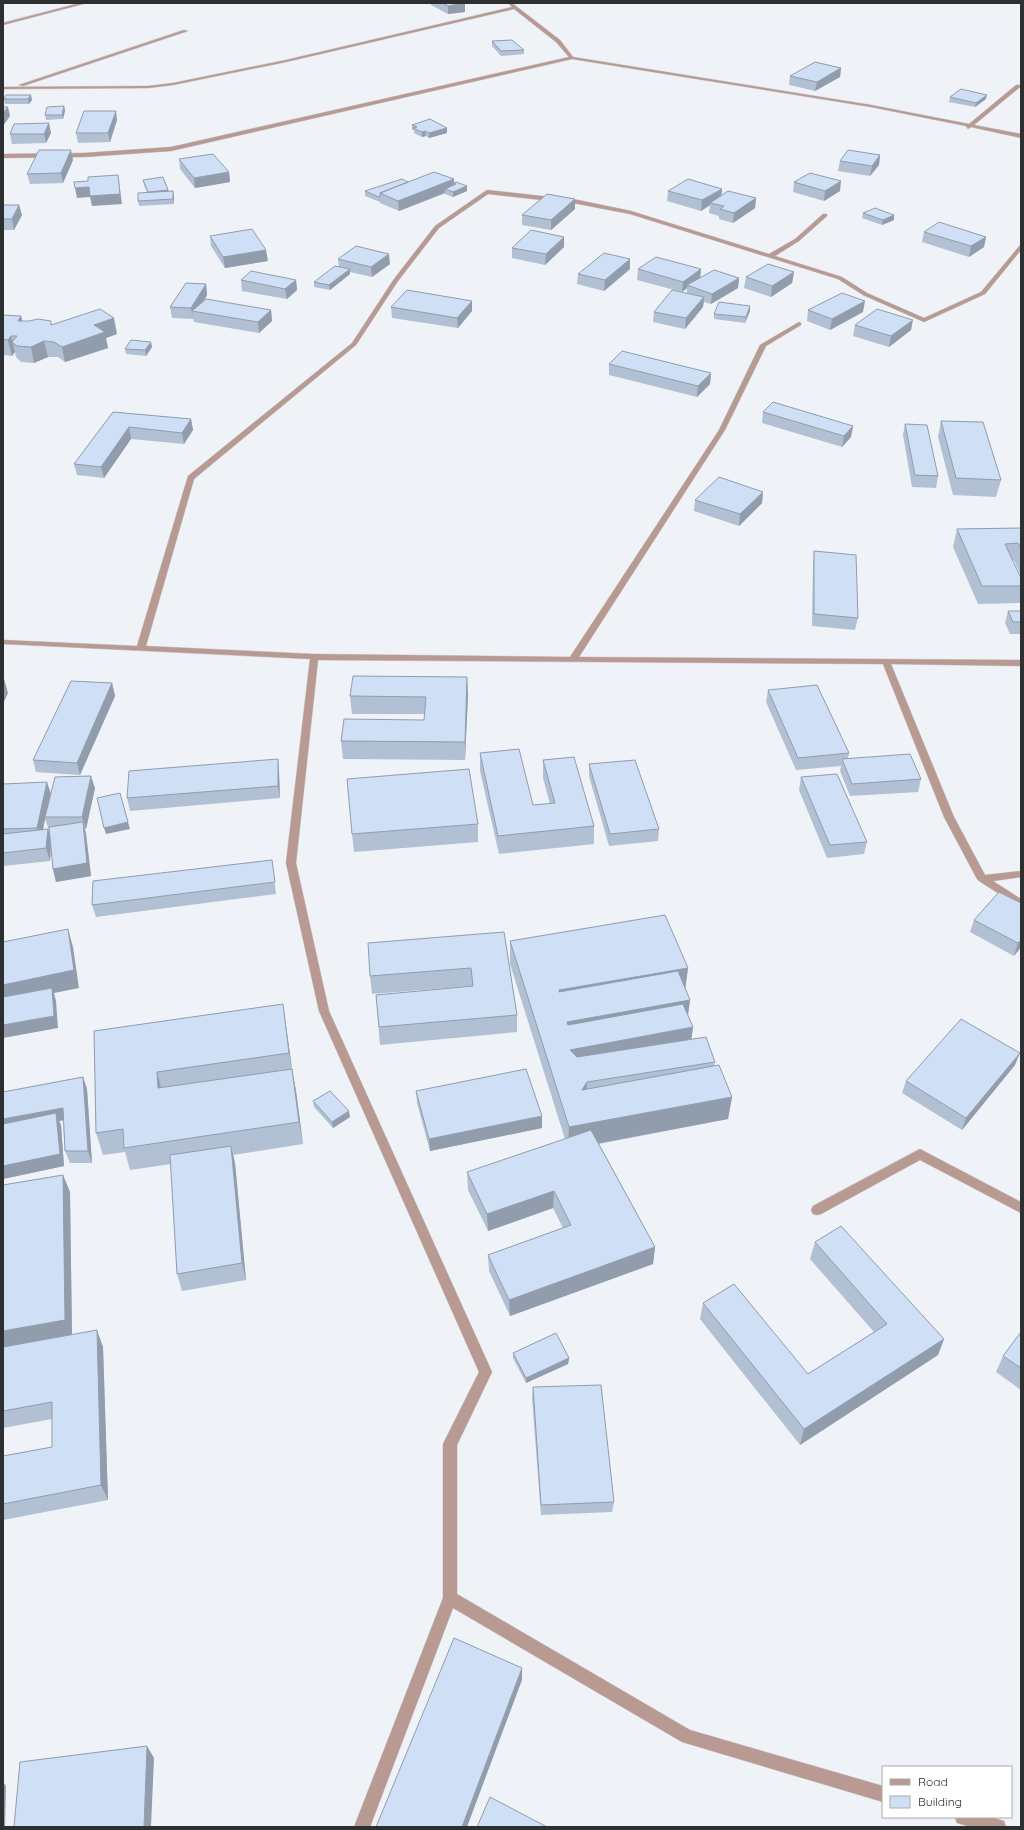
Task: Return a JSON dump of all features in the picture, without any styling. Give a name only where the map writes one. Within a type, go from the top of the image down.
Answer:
[{"type":"street","points":[[3,24],[85,3]]},
{"type":"street","points":[[509,3],[558,41],[572,58]]},
{"type":"street","points":[[3,88],[141,87],[173,84],[286,61],[514,8]]},
{"type":"street","points":[[12,88],[186,31]]},
{"type":"street","points":[[3,156],[84,155],[171,148],[572,58],[871,106],[968,127],[1021,136]]},
{"type":"street","points":[[968,127],[1018,86]]},
{"type":"street","points":[[140,648],[191,478],[354,344],[396,280],[437,228],[487,192],[578,202],[631,213],[840,278],[865,294],[924,320],[983,293],[1021,246]]},
{"type":"street","points":[[770,256],[797,240],[825,215]]},
{"type":"street","points":[[573,659],[722,430],[763,345],[799,324]]},
{"type":"street","points":[[3,642],[314,657],[1021,663]]},
{"type":"street","points":[[314,657],[291,864],[324,1011],[486,1372],[450,1444],[450,1598],[362,1827]]},
{"type":"street","points":[[886,662],[949,817],[982,880],[1021,904]]},
{"type":"street","points":[[982,880],[1021,874]]},
{"type":"street","points":[[817,1210],[920,1154],[1021,1208]]},
{"type":"street","points":[[450,1598],[687,1737],[882,1794]]},
{"type":"street","points":[[966,1818],[998,1827]]},
{"type":"building","points":[[443,3],[465,3],[448,6]]},
{"type":"building","points":[[512,40],[524,50],[501,51],[492,41]]},
{"type":"building","points":[[815,62],[841,68],[817,82],[790,76]]},
{"type":"building","points":[[961,89],[987,95],[976,103],[950,97]]},
{"type":"building","points":[[6,95],[31,95],[28,99],[4,99]]},
{"type":"building","points":[[64,106],[62,115],[45,115],[47,107]]},
{"type":"building","points":[[3,107],[8,107],[3,113]]},
{"type":"building","points":[[84,111],[116,111],[108,133],[76,133]]},
{"type":"building","points":[[430,119],[447,128],[429,133],[413,128],[417,127],[412,125]]},
{"type":"building","points":[[49,123],[44,134],[10,134],[14,124]]},
{"type":"building","points":[[39,150],[71,150],[61,173],[27,174]]},
{"type":"building","points":[[848,150],[880,155],[872,166],[840,161]]},
{"type":"building","points":[[213,154],[229,172],[194,178],[179,159]]},
{"type":"building","points":[[434,172],[454,179],[398,201],[380,193]]},
{"type":"building","points":[[810,173],[841,181],[825,191],[794,182]]},
{"type":"building","points":[[118,175],[120,194],[90,196],[89,187],[75,188],[74,182],[88,181],[88,177]]},
{"type":"building","points":[[163,177],[168,190],[148,192],[143,180]]},
{"type":"building","points":[[402,179],[408,182],[380,193],[380,197],[365,191]]},
{"type":"building","points":[[688,179],[722,189],[702,200],[668,191]]},
{"type":"building","points":[[456,182],[467,186],[453,192],[445,189],[456,184],[454,183]]},
{"type":"building","points":[[173,191],[173,199],[138,201],[138,193]]},
{"type":"building","points":[[728,191],[756,198],[734,213],[720,209],[724,206],[710,203]]},
{"type":"building","points":[[547,194],[575,199],[551,220],[522,215]]},
{"type":"building","points":[[3,205],[19,205],[12,219],[3,219]]},
{"type":"building","points":[[875,208],[894,215],[883,220],[863,213]]},
{"type":"building","points":[[939,222],[986,237],[971,246],[924,232]]},
{"type":"building","points":[[252,229],[266,250],[223,257],[210,236]]},
{"type":"building","points":[[531,230],[564,237],[546,254],[512,248]]},
{"type":"building","points":[[356,246],[389,254],[371,267],[338,259]]},
{"type":"building","points":[[604,253],[630,259],[605,280],[578,274]]},
{"type":"building","points":[[656,257],[701,269],[683,282],[638,269]]},
{"type":"building","points":[[768,264],[794,272],[772,286],[746,277]]},
{"type":"building","points":[[335,266],[350,269],[329,285],[314,282]]},
{"type":"building","points":[[714,270],[739,278],[712,294],[687,285]]},
{"type":"building","points":[[251,271],[296,280],[285,289],[241,280]]},
{"type":"building","points":[[186,283],[206,284],[191,308],[170,307]]},
{"type":"building","points":[[407,290],[472,301],[457,318],[391,307]]},
{"type":"building","points":[[672,290],[704,297],[686,318],[654,312]]},
{"type":"building","points":[[842,293],[865,301],[832,319],[808,310]]},
{"type":"building","points":[[206,299],[271,310],[258,322],[192,311]]},
{"type":"building","points":[[719,302],[750,306],[746,317],[714,314]]},
{"type":"building","points":[[100,309],[114,318],[94,325],[105,332],[62,347],[54,342],[44,341],[31,347],[17,346],[12,342],[17,336],[11,336],[8,340],[3,339],[3,315],[21,316],[18,321],[38,319],[51,321],[51,325]]},
{"type":"building","points":[[877,309],[913,320],[891,336],[855,325]]},
{"type":"building","points":[[131,340],[151,342],[145,350],[125,349]]},
{"type":"building","points":[[622,351],[711,373],[698,386],[609,364]]},
{"type":"building","points":[[773,402],[853,426],[844,436],[763,412]]},
{"type":"building","points":[[113,412],[191,419],[182,433],[129,427],[101,467],[74,464]]},
{"type":"building","points":[[941,421],[983,422],[1001,480],[956,478]]},
{"type":"building","points":[[905,424],[927,425],[938,476],[915,475]]},
{"type":"building","points":[[719,477],[763,492],[740,514],[695,500]]},
{"type":"building","points":[[1021,528],[1021,549],[1018,543],[1005,544],[1021,578],[1021,586],[982,586],[957,529]]},
{"type":"building","points":[[814,551],[856,555],[858,618],[814,614]]},
{"type":"building","points":[[1008,611],[1021,611],[1021,622],[1013,622]]},
{"type":"building","points":[[353,676],[467,677],[465,742],[341,741],[344,719],[424,720],[426,697],[350,696]]},
{"type":"building","points":[[71,681],[112,683],[77,763],[33,760]]},
{"type":"building","points":[[817,685],[849,753],[798,758],[768,690]]},
{"type":"building","points":[[519,749],[533,805],[555,803],[543,760],[574,757],[594,826],[498,836],[480,753]]},
{"type":"building","points":[[910,754],[921,779],[852,784],[842,759]]},
{"type":"building","points":[[278,759],[278,786],[127,798],[129,771]]},
{"type":"building","points":[[635,760],[659,829],[610,834],[589,764]]},
{"type":"building","points":[[469,769],[478,824],[352,834],[347,779]]},
{"type":"building","points":[[837,774],[867,842],[830,845],[801,777]]},
{"type":"building","points":[[91,776],[82,817],[45,817],[55,777]]},
{"type":"building","points":[[47,782],[37,828],[3,829],[3,784]]},
{"type":"building","points":[[120,793],[128,822],[104,828],[97,798]]},
{"type":"building","points":[[83,822],[87,863],[53,869],[49,827]]},
{"type":"building","points":[[48,829],[46,848],[3,853],[3,834]]},
{"type":"building","points":[[272,860],[275,882],[92,905],[93,881]]},
{"type":"building","points":[[999,892],[1021,903],[1021,940],[1018,943],[974,920]]},
{"type":"building","points":[[665,915],[688,968],[559,990],[559,992],[678,971],[690,1000],[567,1022],[568,1025],[683,1004],[693,1027],[570,1050],[577,1057],[706,1037],[715,1062],[587,1082],[582,1090],[719,1065],[732,1097],[569,1127],[510,941]]},
{"type":"building","points":[[68,929],[74,970],[3,985],[3,942]]},
{"type":"building","points":[[504,932],[517,1015],[379,1027],[376,995],[473,986],[471,968],[370,976],[368,943]]},
{"type":"building","points":[[52,988],[54,1016],[3,1025],[3,997]]},
{"type":"building","points":[[283,1004],[289,1053],[157,1072],[158,1088],[292,1069],[299,1122],[124,1148],[123,1129],[96,1133],[94,1031]]},
{"type":"building","points":[[961,1019],[1020,1053],[966,1118],[906,1081]]},
{"type":"building","points":[[526,1069],[542,1116],[429,1139],[416,1091]]},
{"type":"building","points":[[83,1077],[88,1151],[65,1151],[63,1108],[3,1119],[3,1092]]},
{"type":"building","points":[[330,1091],[349,1111],[332,1122],[313,1101]]},
{"type":"building","points":[[56,1113],[60,1154],[3,1166],[3,1124]]},
{"type":"building","points":[[591,1130],[655,1247],[509,1300],[488,1255],[571,1225],[554,1191],[487,1214],[467,1172]]},
{"type":"building","points":[[231,1146],[242,1263],[177,1274],[170,1155]]},
{"type":"building","points":[[63,1175],[65,1320],[3,1331],[3,1185]]},
{"type":"building","points":[[841,1226],[944,1339],[804,1429],[703,1303],[734,1284],[808,1374],[887,1324],[815,1242]]},
{"type":"building","points":[[97,1330],[101,1485],[3,1504],[3,1456],[52,1447],[52,1402],[3,1411],[3,1347]]},
{"type":"building","points":[[1021,1332],[1021,1368],[1003,1356]]},
{"type":"building","points":[[556,1333],[569,1358],[526,1378],[513,1353]]},
{"type":"building","points":[[601,1385],[614,1502],[541,1505],[533,1387]]},
{"type":"building","points":[[454,1638],[522,1668],[462,1827],[376,1827]]},
{"type":"building","points":[[147,1746],[144,1827],[14,1827],[20,1762]]},
{"type":"building","points":[[490,1797],[547,1827],[477,1827]]}]
